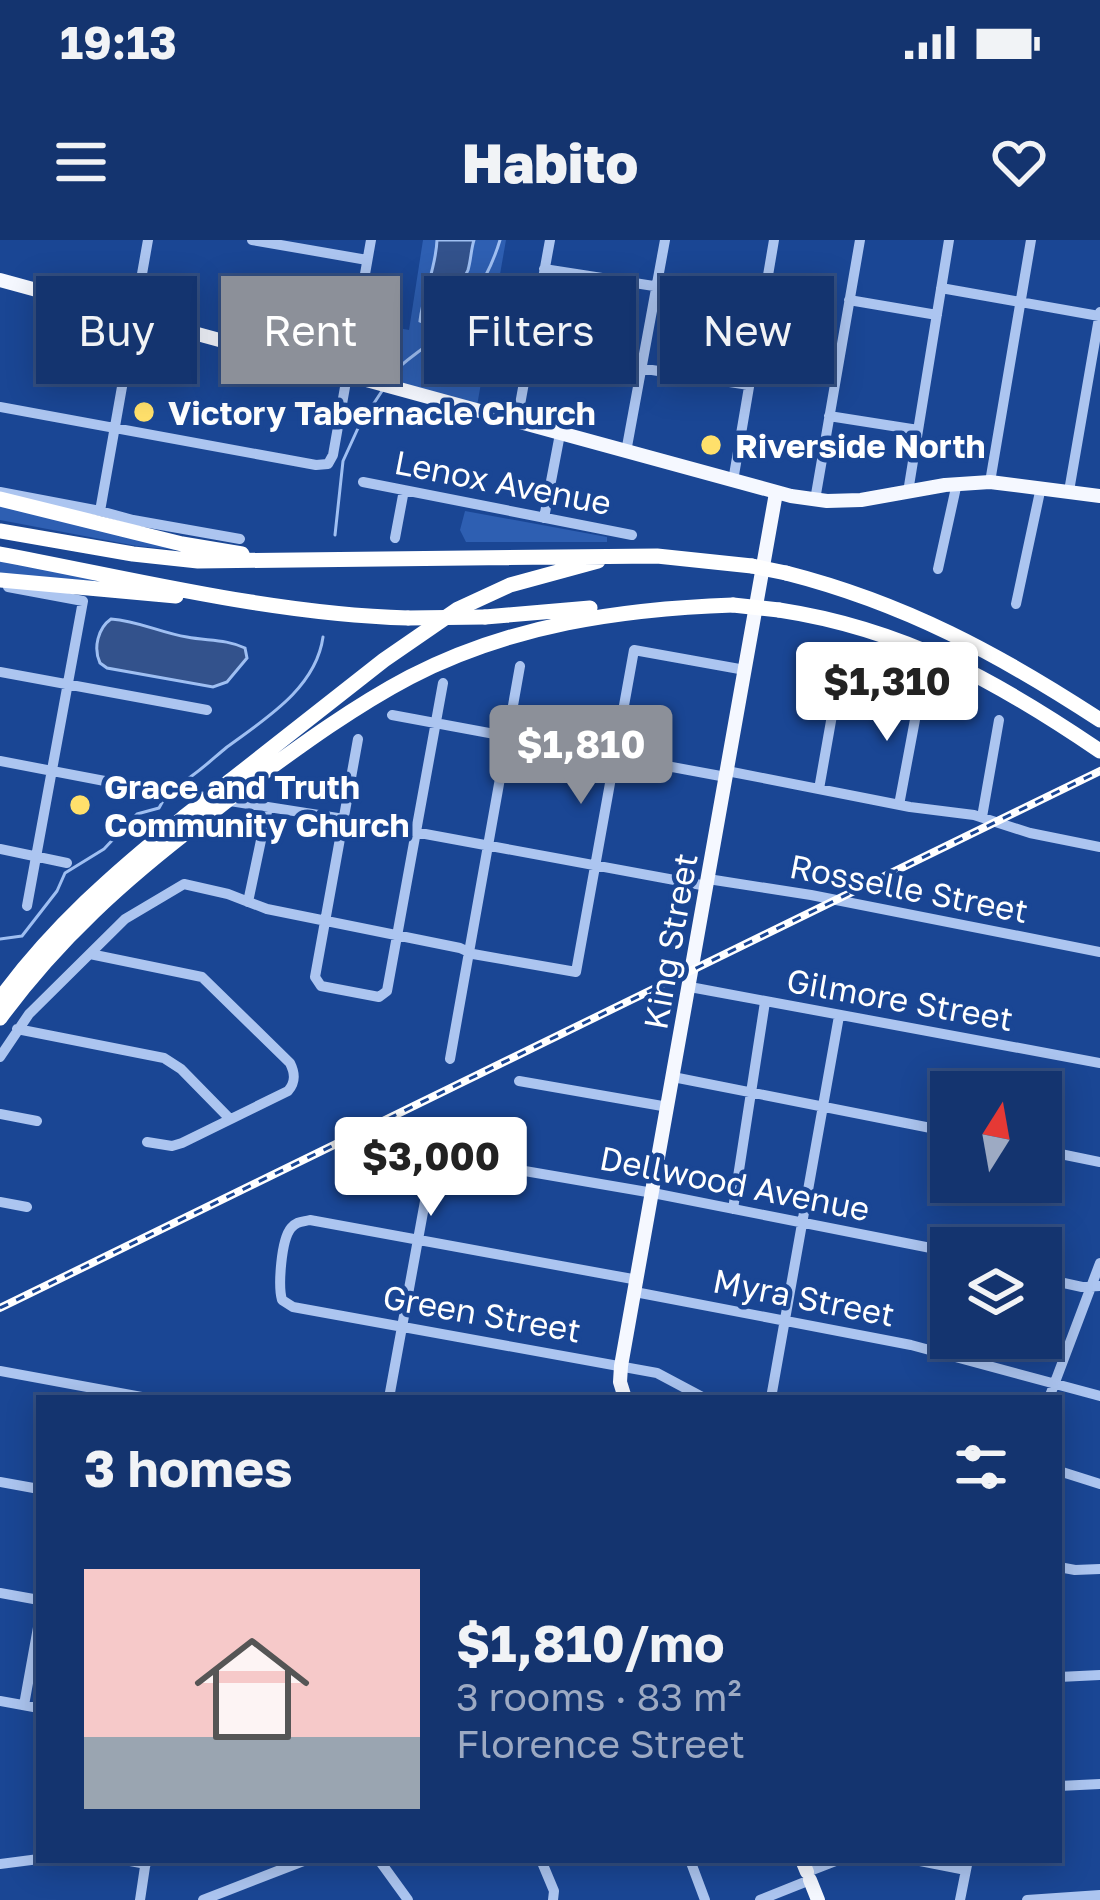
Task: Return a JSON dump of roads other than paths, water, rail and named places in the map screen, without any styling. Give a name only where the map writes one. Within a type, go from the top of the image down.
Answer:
[{"type":"highway","points":[[0,495],[182,544],[328,560]]},
{"type":"highway","points":[[0,531],[198,561],[631,555],[752,566],[849,592],[953,633],[1025,671],[1100,721]]},
{"type":"highway","points":[[0,554],[352,615],[485,617],[681,603],[779,610],[871,630],[944,658],[1025,700],[1098,749]]},
{"type":"highway","points":[[0,1018],[37,969],[127,879],[201,821],[384,660],[458,609],[510,585],[631,555]]},
{"type":"highway","points":[[0,583],[202,600],[239,598]]},
{"type":"highway","points":[[0,999],[71,914],[184,817],[371,699],[478,647],[553,625],[656,609],[733,605]]},
{"type":"main road","points":[[0,280],[36,290]]},
{"type":"main road","points":[[378,384],[733,482],[815,500],[861,500],[990,482],[1100,496]]},
{"type":"main road","name":"King Street","points":[[624,1395],[621,1366],[776,493]]},
{"type":"main road","points":[[806,1871],[818,1900]]},
{"type":"street","points":[[141,276],[148,240]]},
{"type":"street","points":[[252,240],[368,260]]},
{"type":"street","points":[[365,276],[371,240]]},
{"type":"street","points":[[543,276],[550,240]]},
{"type":"street","points":[[626,452],[665,240]]},
{"type":"street","points":[[768,276],[774,240]]},
{"type":"street","points":[[815,500],[860,240]]},
{"type":"street","points":[[908,492],[950,240]]},
{"type":"street","points":[[990,482],[1031,240]]},
{"type":"street","points":[[544,269],[660,289]]},
{"type":"street","points":[[941,288],[1100,314],[1069,491]]},
{"type":"street","points":[[849,300],[937,315]]},
{"type":"street","points":[[636,368],[749,385],[733,482]]},
{"type":"street","points":[[100,511],[123,384]]},
{"type":"street","points":[[0,407],[316,465],[328,464],[333,455],[347,384]]},
{"type":"street","points":[[517,422],[523,384]]},
{"type":"street","points":[[829,416],[917,430]]},
{"type":"street","points":[[544,518],[560,434]]},
{"type":"street","name":"Lenox Avenue","points":[[363,482],[632,535]]},
{"type":"street","points":[[938,569],[957,483]]},
{"type":"street","points":[[1016,604],[1040,487]]},
{"type":"street","points":[[395,538],[404,490]]},
{"type":"street","points":[[0,495],[240,539]]},
{"type":"street","points":[[0,583],[83,601],[27,906]]},
{"type":"street","points":[[0,1057],[17,1029],[136,910],[184,884],[267,909],[577,973],[634,650],[746,670]]},
{"type":"street","points":[[819,789],[843,652]]},
{"type":"street","points":[[450,1059],[520,666]]},
{"type":"street","points":[[0,672],[207,710]]},
{"type":"street","points":[[358,739],[315,977],[321,986],[379,997],[387,992],[443,683]]},
{"type":"street","points":[[899,805],[920,693]]},
{"type":"street","points":[[392,716],[614,758],[982,817],[1030,833],[1100,847]]},
{"type":"street","points":[[982,817],[998,721]]},
{"type":"street","name":"Rosselle Street","points":[[0,761],[594,865],[886,909],[1100,952]]},
{"type":"street","points":[[248,902],[268,806]]},
{"type":"street","points":[[0,849],[67,863]]},
{"type":"street","points":[[90,954],[202,977],[290,1063],[295,1079],[287,1091],[182,1143],[147,1142]]},
{"type":"street","name":"Gilmore Street","points":[[690,987],[1100,1063]]},
{"type":"street","points":[[733,1209],[765,1002]]},
{"type":"street","points":[[772,1395],[839,1016]]},
{"type":"street","points":[[17,1029],[164,1058],[230,1119]]},
{"type":"street","points":[[673,1077],[930,1128]]},
{"type":"street","points":[[519,1081],[668,1108]]},
{"type":"street","points":[[0,1114],[37,1121]]},
{"type":"street","points":[[1062,1154],[1100,1162]]},
{"type":"street","name":"Dellwood Avenue","points":[[418,1240],[437,1156],[930,1248]]},
{"type":"street","points":[[0,1202],[28,1207]]},
{"type":"street","name":"Myra Street","points":[[282,1264],[288,1234],[304,1221],[418,1240],[911,1345],[1100,1396]]},
{"type":"street","points":[[390,1395],[418,1240]]},
{"type":"street","points":[[1050,1395],[1095,1287],[1100,1263]]},
{"type":"street","name":"Green Street","points":[[282,1264],[280,1294],[293,1307],[657,1373],[696,1395]]},
{"type":"street","points":[[1062,1282],[1095,1287]]},
{"type":"street","points":[[0,1371],[77,1392],[112,1395]]},
{"type":"street","points":[[1062,1472],[1100,1484]]},
{"type":"street","points":[[0,1482],[36,1488]]},
{"type":"street","points":[[1062,1568],[1100,1568]]},
{"type":"street","points":[[0,1593],[36,1599]]},
{"type":"street","points":[[24,1706],[36,1639]]},
{"type":"street","points":[[1062,1677],[1100,1675]]},
{"type":"street","points":[[0,1701],[36,1708]]},
{"type":"street","points":[[1062,1786],[1100,1784]]},
{"type":"street","points":[[0,1864],[36,1859]]},
{"type":"street","points":[[140,1900],[146,1863]]},
{"type":"street","points":[[203,1900],[299,1863]]},
{"type":"street","points":[[381,1863],[407,1900]]},
{"type":"street","points":[[543,1863],[553,1900]]},
{"type":"street","points":[[691,1863],[705,1900]]},
{"type":"street","points":[[967,1865],[960,1898],[977,1900]]},
{"type":"street","points":[[760,1900],[806,1871]]},
{"type":"street","points":[[1027,1900],[1100,1895]]},
{"type":"waterway","points":[[400,366],[459,314],[484,279],[500,240]]},
{"type":"waterway","points":[[335,535],[343,461],[382,391]]},
{"type":"waterway","points":[[175,787],[287,701],[310,672],[323,637]]},
{"type":"waterway","points":[[0,939],[22,936],[65,873],[104,849],[137,814],[159,808],[164,799]]},
{"type":"railway","points":[[0,1308],[1100,771]]},
{"type":"place","name":"Victory Tabernacle Church","points":[[144,412]]},
{"type":"place","name":"Riverside North","points":[[711,445]]},
{"type":"place","name":"Grace and Truth Community Church","points":[[80,805]]}]
